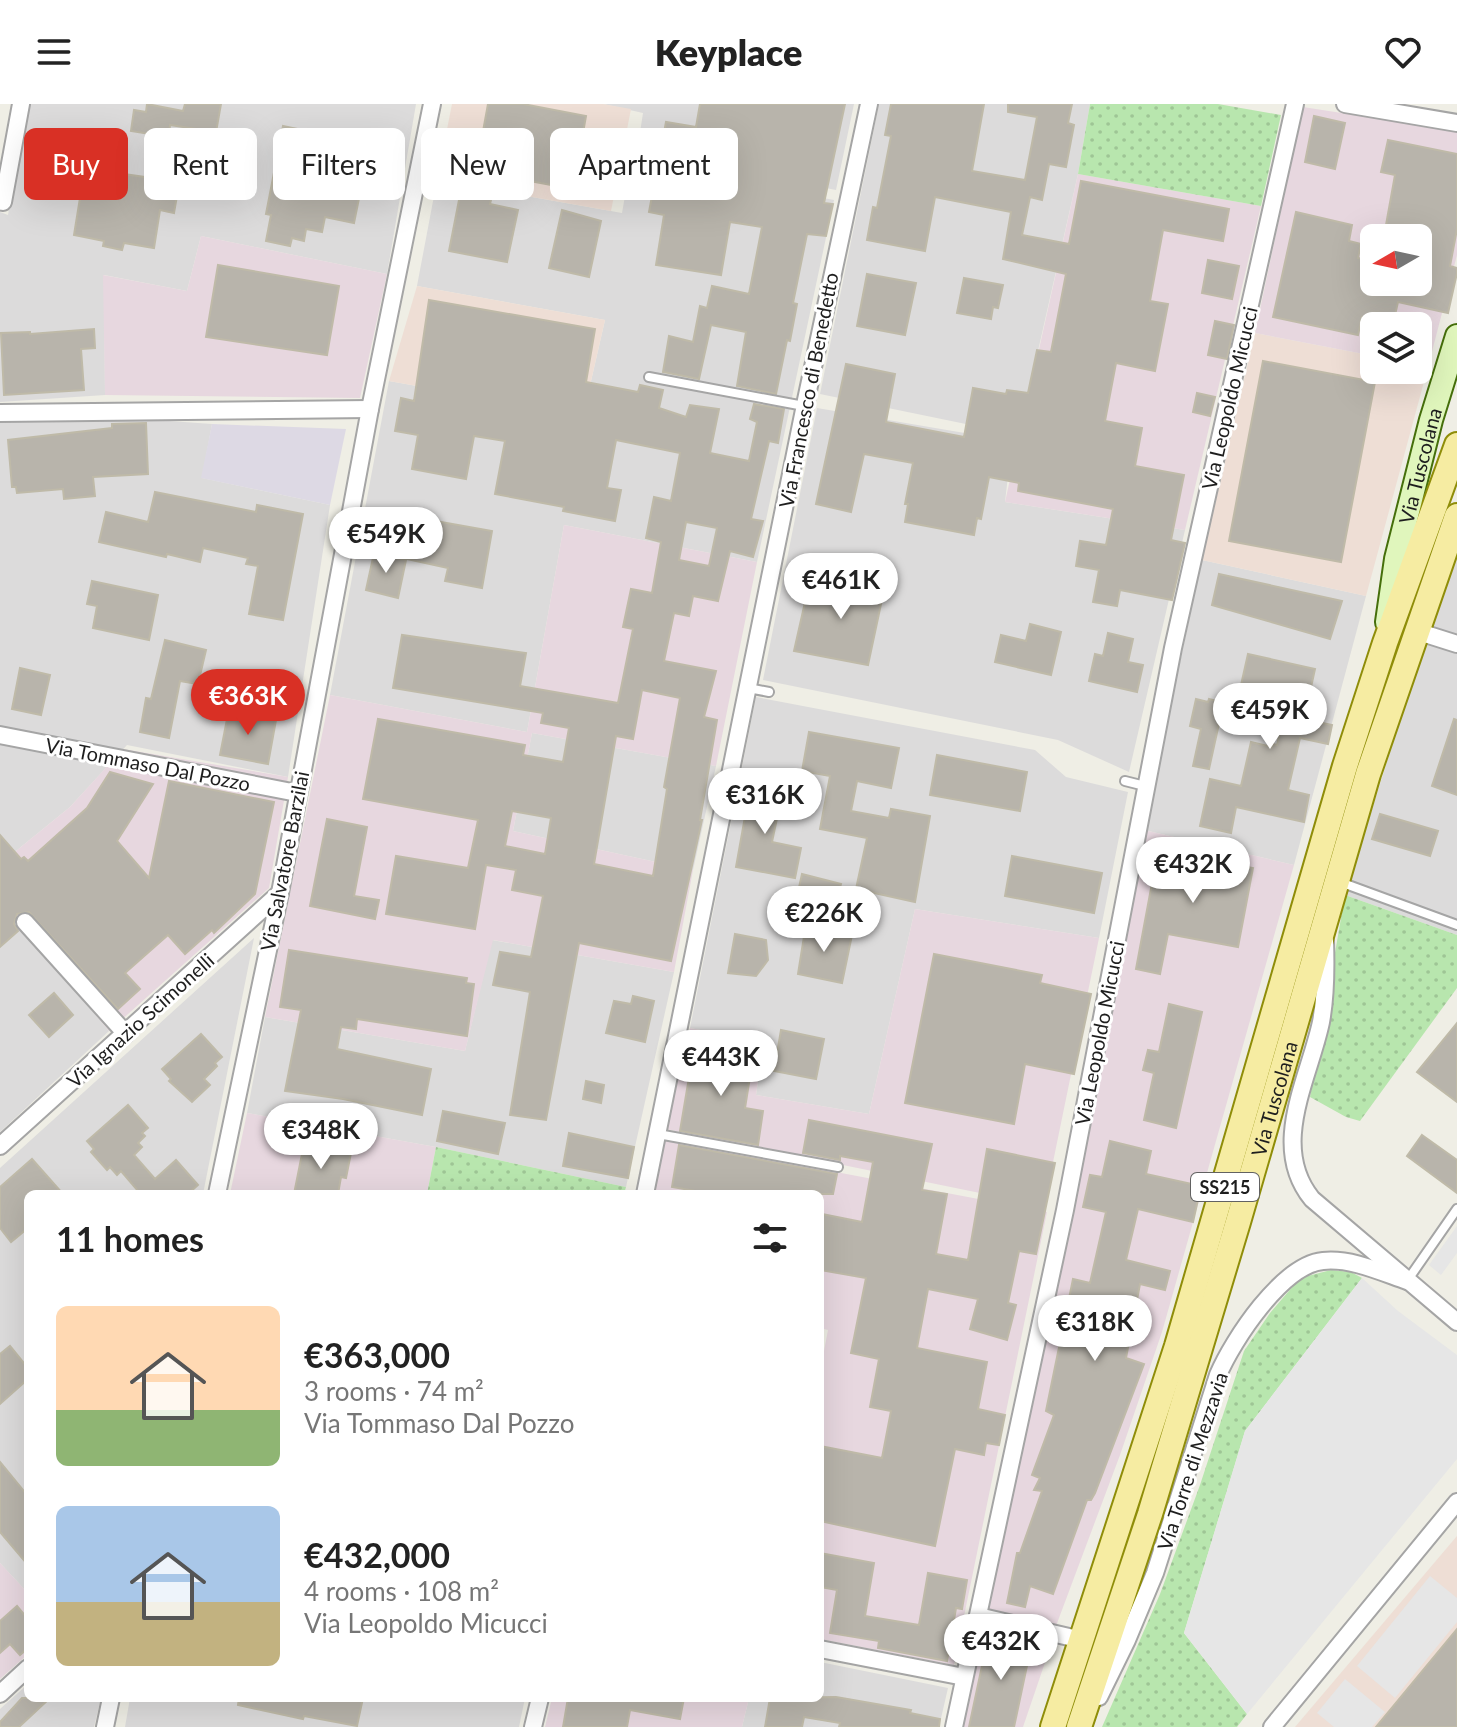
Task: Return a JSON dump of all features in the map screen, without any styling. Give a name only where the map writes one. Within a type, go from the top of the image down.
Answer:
[{"type":"main road","name":"Via Tuscolana","points":[[1053,1727],[1177,1346],[1307,893],[1385,643],[1457,445]]},
{"type":"main road","name":"Via Tuscolana","points":[[1082,1727],[1238,1222],[1335,881],[1416,631],[1457,516]]},
{"type":"street","points":[[3,202],[21,104]]},
{"type":"street","name":"Via Salvatore Barzilai","points":[[218,1190],[280,893],[370,409],[432,104]]},
{"type":"street","name":"Via Francesco di Benedetto","points":[[646,1190],[804,406],[869,104]]},
{"type":"street","name":"Via Leopoldo Micucci","points":[[954,1727],[1065,1210],[1173,648],[1295,104]]},
{"type":"street","points":[[1345,104],[1457,123]]},
{"type":"street","name":"Via Tuscolana","points":[[1385,643],[1396,559],[1431,420],[1457,336]]},
{"type":"street","points":[[0,413],[370,409]]},
{"type":"street","points":[[1416,631],[1457,644]]},
{"type":"street","name":"Via Tommaso Dal Pozzo","points":[[0,735],[297,793]]},
{"type":"street","name":"Via Ignazio Scimonelli","points":[[0,1146],[280,893]]},
{"type":"street","points":[[25,922],[126,1034]]},
{"type":"street","name":"Via Torre di Mezzavia","points":[[1323,924],[1324,1001],[1316,1043],[1294,1120],[1292,1146],[1299,1180],[1312,1199],[1457,1322]]},
{"type":"street","name":"Via Torre di Mezzavia","points":[[1082,1727],[1127,1640],[1150,1585],[1218,1375],[1258,1314],[1283,1282],[1301,1268],[1316,1262],[1341,1262],[1407,1281]]},
{"type":"street","points":[[1272,1727],[1457,1502]]},
{"type":"street","points":[[978,1616],[1082,1640]]},
{"type":"street","points":[[824,1650],[964,1677]]},
{"type":"street","points":[[0,1694],[24,1672]]},
{"type":"street","points":[[105,1727],[110,1702]]},
{"type":"street","points":[[533,1727],[539,1702]]},
{"type":"lane","points":[[649,377],[804,406]]},
{"type":"lane","points":[[748,688],[769,692]]},
{"type":"lane","points":[[1125,781],[1145,786]]},
{"type":"lane","points":[[1335,881],[1457,925]]},
{"type":"lane","points":[[657,1134],[838,1167]]},
{"type":"lane","points":[[1407,1281],[1457,1209]]},
{"type":"shaded area","points":[[27,104],[416,104],[405,168],[405,128],[273,128],[273,200],[400,200],[387,274],[201,236],[187,291],[104,275],[105,395],[0,402],[0,212],[8,215]]},
{"type":"shaded area","points":[[452,104],[603,104],[631,109],[627,128],[550,128],[550,200],[613,200],[611,211],[534,197],[534,128],[447,128]]},
{"type":"shaded area","points":[[603,104],[854,104],[836,190],[738,171],[738,128],[641,128],[643,113]]},
{"type":"shaded area","points":[[879,104],[1090,104],[1078,174],[1019,435],[820,394]]},
{"type":"shaded area","points":[[1303,107],[1457,131],[1457,255],[1432,352],[1432,312],[1360,312],[1360,353],[1255,333]]},
{"type":"shaded area","points":[[1078,174],[1261,206],[1185,530],[1005,502]]},
{"type":"shaded area","points":[[738,182],[834,200],[757,562],[564,525],[527,732],[330,695],[389,381],[583,416],[605,320],[417,286],[433,200],[534,200],[534,197],[622,213],[624,200],[738,200]]},
{"type":"shaded area","points":[[201,236],[387,274],[360,398],[105,395],[103,275],[187,291]]},
{"type":"shaded area","points":[[417,286],[605,320],[583,416],[389,381]]},
{"type":"shaded area","points":[[1255,333],[1360,353],[1360,384],[1423,384],[1366,596],[1202,560]]},
{"type":"shaded area","points":[[817,408],[1012,441],[1005,502],[1185,530],[1129,772],[1058,740],[763,680]]},
{"type":"shaded area","points":[[141,419],[212,424],[202,478],[330,505],[288,777],[127,745],[70,807],[0,864],[0,421]]},
{"type":"shaded area","points":[[212,424],[346,429],[330,505],[201,478]]},
{"type":"shaded area","points":[[564,525],[757,562],[716,766],[532,733],[513,831],[693,870],[674,972],[493,940],[465,1051],[265,1017],[330,695],[527,732]]},
{"type":"shaded area","points":[[1457,554],[1457,935],[1345,895],[1427,635]]},
{"type":"shaded area","points":[[1202,560],[1366,596],[1294,865],[1144,830]]},
{"type":"shaded area","points":[[756,697],[1035,750],[1066,777],[1128,792],[1099,938],[915,909],[869,1114],[756,1095],[764,1042],[690,1028]]},
{"type":"shaded area","points":[[532,733],[716,766],[693,870],[513,831]]},
{"type":"shaded area","points":[[123,749],[288,777],[269,888],[109,1031],[0,900],[0,864],[70,807]]},
{"type":"shaded area","points":[[1144,830],[1294,865],[1162,1332],[1056,1626],[987,1611],[1074,1199]]},
{"type":"shaded area","points":[[0,900],[109,1031],[0,1132]]},
{"type":"shaded area","points":[[915,909],[1099,938],[1044,1206],[666,1129],[690,1028],[764,1042],[756,1095],[869,1114]]},
{"type":"shaded area","points":[[254,938],[204,1190],[24,1190],[24,1589],[0,1563],[0,1168]]},
{"type":"shaded area","points":[[492,940],[674,972],[626,1187],[436,1147],[247,1113],[265,1017],[465,1051]]},
{"type":"shaded area","points":[[247,1113],[436,1147],[428,1190],[231,1190]]},
{"type":"shaded area","points":[[661,1139],[1047,1212],[954,1665],[824,1640],[824,1351],[828,1330],[824,1329],[824,1190],[651,1190]]},
{"type":"shaded area","points":[[1457,1226],[1457,1253],[1441,1275],[1429,1265]]},
{"type":"shaded area","points":[[1362,1278],[1398,1311],[1457,1355],[1457,1459],[1247,1714],[1184,1633],[1245,1431]]},
{"type":"shaded area","points":[[1457,1536],[1457,1727],[1295,1727]]},
{"type":"shaded area","points":[[0,1563],[24,1589],[24,1658],[0,1679]]},
{"type":"shaded area","points":[[1430,1576],[1457,1598],[1457,1622],[1395,1698],[1357,1666]]},
{"type":"shaded area","points":[[982,1626],[1052,1642],[1023,1727],[962,1727]]},
{"type":"shaded area","points":[[824,1663],[948,1688],[939,1727],[742,1727],[748,1702],[824,1702]]},
{"type":"shaded area","points":[[1345,1679],[1385,1712],[1372,1727],[1334,1727],[1317,1713]]},
{"type":"shaded area","points":[[24,1688],[24,1702],[100,1702],[94,1727],[0,1727],[0,1709]]},
{"type":"shaded area","points":[[129,1702],[524,1702],[519,1727],[125,1727]]},
{"type":"shaded area","points":[[551,1702],[748,1702],[742,1727],[545,1727]]},
{"type":"green space","points":[[1090,104],[1218,104],[1281,115],[1261,206],[1078,174]]},
{"type":"green space","points":[[1345,895],[1457,935],[1457,988],[1360,1121],[1346,1117],[1310,1097]]},
{"type":"green space","points":[[436,1147],[626,1187],[625,1190],[428,1190]]},
{"type":"green space","points":[[1331,1270],[1351,1272],[1362,1278],[1245,1431],[1184,1633],[1247,1714],[1237,1727],[1102,1727],[1160,1594],[1244,1351],[1270,1313],[1300,1278]]},
{"type":"building","points":[[147,104],[183,111],[185,104],[221,104],[217,128],[170,125],[170,128],[144,128],[144,133],[131,131],[134,110],[146,112]]},
{"type":"building","points":[[488,104],[523,104],[586,116],[584,128],[550,128],[550,185],[534,182],[534,128],[484,128]]},
{"type":"building","points":[[700,104],[845,104],[824,203],[833,204],[826,236],[807,234],[793,303],[797,304],[790,341],[787,340],[776,394],[737,386],[746,332],[711,325],[699,379],[663,372],[669,336],[693,342],[700,306],[707,308],[712,286],[749,294],[762,227],[730,222],[721,275],[656,265],[664,215],[649,212],[651,200],[738,200],[738,128],[665,128],[666,122],[696,127]]},
{"type":"building","points":[[891,104],[984,104],[972,171],[1025,180],[1037,117],[1008,112],[1008,104],[1072,104],[1068,123],[1074,125],[1066,167],[1049,164],[1042,200],[1030,197],[1022,235],[1069,244],[1081,181],[1229,209],[1223,241],[1163,230],[1150,301],[1168,304],[1155,371],[1116,363],[1105,421],[1142,428],[1135,466],[1184,475],[1171,540],[1185,543],[1172,600],[1120,590],[1117,606],[1093,602],[1099,570],[1076,566],[1080,541],[1106,545],[1113,509],[1018,491],[1019,483],[989,477],[981,519],[977,518],[974,535],[905,522],[908,504],[905,504],[913,463],[864,454],[851,512],[816,504],[846,364],[895,374],[886,422],[964,437],[973,388],[1006,394],[1007,390],[1028,393],[1037,350],[1051,352],[1066,274],[1003,259],[1011,212],[935,197],[925,251],[867,240],[873,207],[877,208],[891,136],[885,135]]},
{"type":"building","points":[[1314,116],[1345,123],[1335,169],[1305,162]]},
{"type":"building","points":[[1388,140],[1457,154],[1457,229],[1450,266],[1457,268],[1457,273],[1448,313],[1398,302],[1396,312],[1360,312],[1358,335],[1273,317],[1296,212],[1352,225],[1349,241],[1360,244],[1360,296],[1432,296],[1432,224],[1386,224],[1395,175],[1381,172]]},
{"type":"building","points":[[128,175],[144,177],[144,200],[176,200],[174,213],[160,210],[154,248],[124,243],[122,250],[103,246],[104,241],[74,235],[80,200],[128,200]]},
{"type":"building","points":[[273,178],[273,200],[359,200],[354,223],[325,217],[322,232],[306,229],[304,241],[292,238],[290,246],[266,241],[271,215],[266,214]]},
{"type":"building","points":[[459,200],[491,200],[490,204],[518,210],[507,262],[449,251]]},
{"type":"building","points":[[562,210],[601,221],[589,277],[549,268]]},
{"type":"building","points":[[1208,260],[1239,266],[1232,299],[1202,293]]},
{"type":"building","points":[[218,265],[339,286],[327,355],[206,337]]},
{"type":"building","points":[[867,274],[916,283],[905,335],[857,326]]},
{"type":"building","points":[[964,278],[1003,285],[998,308],[993,307],[991,319],[957,313]]},
{"type":"building","points":[[429,300],[595,329],[586,382],[638,392],[640,385],[663,390],[659,408],[686,417],[690,405],[719,409],[710,453],[749,461],[757,422],[750,419],[754,404],[784,409],[778,443],[769,441],[751,519],[763,521],[753,557],[730,551],[718,601],[693,596],[689,616],[674,613],[664,661],[716,671],[704,717],[717,720],[702,820],[671,961],[579,943],[546,1120],[510,1115],[530,992],[493,985],[500,952],[531,957],[543,896],[512,890],[516,870],[486,865],[475,929],[386,914],[396,856],[468,868],[478,820],[363,799],[378,719],[525,745],[523,755],[563,762],[569,728],[541,723],[543,713],[393,688],[402,635],[526,653],[520,686],[618,703],[633,629],[623,627],[631,589],[652,593],[661,542],[646,538],[654,497],[671,501],[680,453],[616,440],[607,488],[621,490],[615,521],[563,511],[564,507],[495,494],[505,441],[474,436],[466,479],[412,469],[418,435],[395,431],[401,398],[414,401]],"holes":[[[686,522],[717,528],[709,566],[679,560]],[[642,690],[680,698],[664,787],[667,789],[653,876],[594,864],[616,736],[633,739]],[[512,811],[551,818],[545,854],[505,846]]]},
{"type":"building","points":[[1215,321],[1234,325],[1227,359],[1208,355]]},
{"type":"building","points":[[94,329],[95,348],[81,349],[84,390],[4,395],[1,333]]},
{"type":"building","points":[[1263,361],[1360,379],[1360,384],[1375,384],[1341,562],[1229,541]]},
{"type":"building","points":[[1197,393],[1215,397],[1210,416],[1193,412]]},
{"type":"building","points":[[146,423],[148,474],[93,477],[95,496],[64,499],[63,489],[17,493],[16,487],[12,487],[8,440],[112,428],[112,424]]},
{"type":"building","points":[[155,492],[256,512],[257,505],[303,514],[283,620],[249,614],[258,566],[246,564],[248,558],[203,548],[200,562],[99,542],[106,512],[148,522]]},
{"type":"building","points":[[403,509],[431,516],[430,520],[492,531],[482,588],[445,581],[448,568],[393,556]]},
{"type":"building","points":[[374,553],[406,560],[398,598],[366,590]]},
{"type":"building","points":[[872,573],[887,576],[868,665],[794,651],[810,580],[868,593]]},
{"type":"building","points":[[1219,574],[1342,601],[1330,639],[1212,605]]},
{"type":"building","points":[[92,581],[158,595],[149,640],[93,628],[97,606],[87,604]]},
{"type":"building","points":[[1030,624],[1061,632],[1051,675],[995,662],[1001,635],[1026,641]]},
{"type":"building","points":[[1108,633],[1133,639],[1128,662],[1143,665],[1137,692],[1089,681],[1095,654],[1103,656]]},
{"type":"building","points":[[165,640],[206,650],[198,684],[180,681],[169,738],[140,732],[146,698],[151,699]]},
{"type":"building","points":[[1248,654],[1315,669],[1304,719],[1332,725],[1328,744],[1300,738],[1288,790],[1309,795],[1304,822],[1236,807],[1231,833],[1200,826],[1210,779],[1241,786],[1251,742],[1272,747],[1273,744],[1277,745],[1288,696],[1241,685]]},
{"type":"building","points":[[20,668],[50,675],[41,715],[12,709]]},
{"type":"building","points":[[1196,699],[1236,706],[1232,722],[1220,719],[1209,769],[1193,766],[1201,729],[1190,726]]},
{"type":"building","points":[[229,709],[276,720],[268,764],[220,755]]},
{"type":"building","points":[[1454,719],[1457,720],[1457,795],[1432,786]]},
{"type":"building","points":[[809,732],[899,748],[891,788],[857,781],[851,811],[889,818],[891,809],[930,816],[915,902],[856,889],[867,838],[820,829],[830,776],[802,771]]},
{"type":"building","points":[[937,755],[1027,772],[1020,811],[930,795]]},
{"type":"building","points":[[110,772],[153,784],[117,841],[149,878],[169,781],[274,802],[255,894],[214,933],[212,930],[185,954],[168,935],[125,973],[140,989],[118,1009],[29,912],[17,914],[14,924],[18,931],[0,947],[0,835],[21,859],[24,857],[28,861],[87,808]]},
{"type":"building","points":[[751,783],[783,790],[772,842],[801,848],[795,878],[736,867]]},
{"type":"building","points":[[1380,814],[1438,831],[1430,856],[1372,839]]},
{"type":"building","points":[[327,819],[367,827],[354,896],[379,900],[375,919],[310,906]]},
{"type":"building","points":[[1158,851],[1253,868],[1238,947],[1168,934],[1160,974],[1136,969]]},
{"type":"building","points":[[1012,856],[1102,873],[1094,913],[1005,896]]},
{"type":"building","points":[[802,874],[841,884],[836,901],[798,892]]},
{"type":"building","points":[[806,924],[852,935],[842,983],[798,974]]},
{"type":"building","points":[[735,934],[766,940],[768,960],[756,976],[728,973]]},
{"type":"building","points":[[289,950],[467,978],[466,983],[474,984],[467,1036],[357,1019],[356,1029],[341,1027],[337,1049],[431,1069],[422,1115],[285,1091],[301,1010],[280,1007]]},
{"type":"building","points":[[934,954],[1042,975],[1040,983],[1091,994],[1074,1074],[1025,1064],[1014,1124],[905,1103]]},
{"type":"building","points":[[54,993],[73,1015],[49,1037],[29,1015]]},
{"type":"building","points":[[633,996],[654,1001],[645,1042],[606,1033],[614,1001],[631,1004]]},
{"type":"building","points":[[1169,1004],[1202,1012],[1176,1128],[1144,1120],[1154,1073],[1143,1070],[1148,1050],[1159,1052]]},
{"type":"building","points":[[1457,1023],[1457,1102],[1417,1072]]},
{"type":"building","points":[[781,1030],[824,1039],[816,1079],[774,1071]]},
{"type":"building","points":[[201,1034],[222,1057],[204,1079],[210,1085],[192,1102],[169,1081],[171,1079],[162,1069]]},
{"type":"building","points":[[694,1048],[753,1058],[745,1108],[763,1111],[758,1145],[680,1131]]},
{"type":"building","points":[[586,1081],[604,1085],[601,1103],[583,1099]]},
{"type":"building","points":[[128,1105],[148,1128],[138,1143],[142,1147],[134,1155],[155,1179],[176,1160],[198,1185],[192,1190],[137,1190],[121,1171],[117,1175],[110,1167],[107,1170],[91,1152],[94,1149],[87,1141]]},
{"type":"building","points":[[443,1111],[505,1123],[498,1154],[437,1141]]},
{"type":"building","points":[[809,1120],[932,1144],[922,1190],[947,1194],[936,1254],[968,1260],[987,1149],[1055,1163],[1036,1254],[1019,1251],[1008,1303],[1016,1305],[1007,1340],[970,1329],[978,1299],[928,1289],[917,1348],[987,1362],[978,1409],[1005,1415],[999,1445],[986,1443],[984,1455],[955,1449],[935,1546],[824,1522],[824,1447],[882,1458],[891,1411],[870,1407],[879,1359],[851,1353],[866,1278],[824,1271],[824,1214],[862,1222],[873,1162],[803,1153]]},
{"type":"building","points":[[569,1133],[634,1147],[628,1178],[563,1166]]},
{"type":"building","points":[[1422,1135],[1457,1160],[1457,1193],[1407,1156]]},
{"type":"building","points":[[1110,1141],[1151,1151],[1146,1174],[1201,1186],[1193,1222],[1138,1209],[1126,1260],[1170,1271],[1165,1290],[1140,1284],[1126,1358],[1144,1364],[1095,1493],[1091,1500],[1087,1500],[1053,1594],[1030,1586],[1025,1607],[1007,1603],[1017,1553],[1020,1553],[1042,1491],[1034,1490],[1040,1478],[1032,1475],[1054,1415],[1046,1411],[1073,1279],[1090,1283],[1106,1212],[1083,1207],[1090,1175],[1102,1177]]},
{"type":"building","points":[[304,1144],[351,1153],[346,1178],[341,1177],[339,1190],[295,1190]]},
{"type":"building","points":[[679,1145],[837,1174],[833,1194],[824,1194],[824,1190],[690,1190],[672,1187]]},
{"type":"building","points":[[32,1159],[59,1190],[24,1190],[24,1231],[11,1242],[0,1228],[0,1187]]},
{"type":"building","points":[[10,1346],[24,1363],[24,1383],[0,1404],[0,1354]]},
{"type":"building","points":[[0,1462],[24,1491],[24,1560],[0,1532]]},
{"type":"building","points":[[824,1554],[874,1563],[865,1616],[919,1625],[928,1573],[967,1580],[962,1609],[956,1608],[947,1661],[878,1648],[879,1641],[830,1633],[837,1590],[824,1588]]},
{"type":"building","points":[[17,1606],[24,1614],[24,1652],[20,1655],[10,1644],[0,1653],[0,1621]]},
{"type":"building","points":[[1457,1629],[1457,1727],[1376,1727]]},
{"type":"building","points":[[989,1633],[1032,1642],[1014,1727],[969,1727]]},
{"type":"building","points":[[824,1697],[911,1710],[910,1713],[940,1719],[939,1727],[839,1727],[840,1723],[804,1717],[802,1727],[765,1727],[769,1702],[824,1702]]},
{"type":"building","points":[[22,1698],[24,1702],[46,1702],[19,1727],[0,1727],[0,1722]]},
{"type":"building","points":[[238,1702],[362,1702],[357,1726],[304,1716],[303,1719],[238,1705]]},
{"type":"building","points":[[567,1702],[683,1702],[680,1719],[630,1710],[627,1727],[563,1727]]}]
